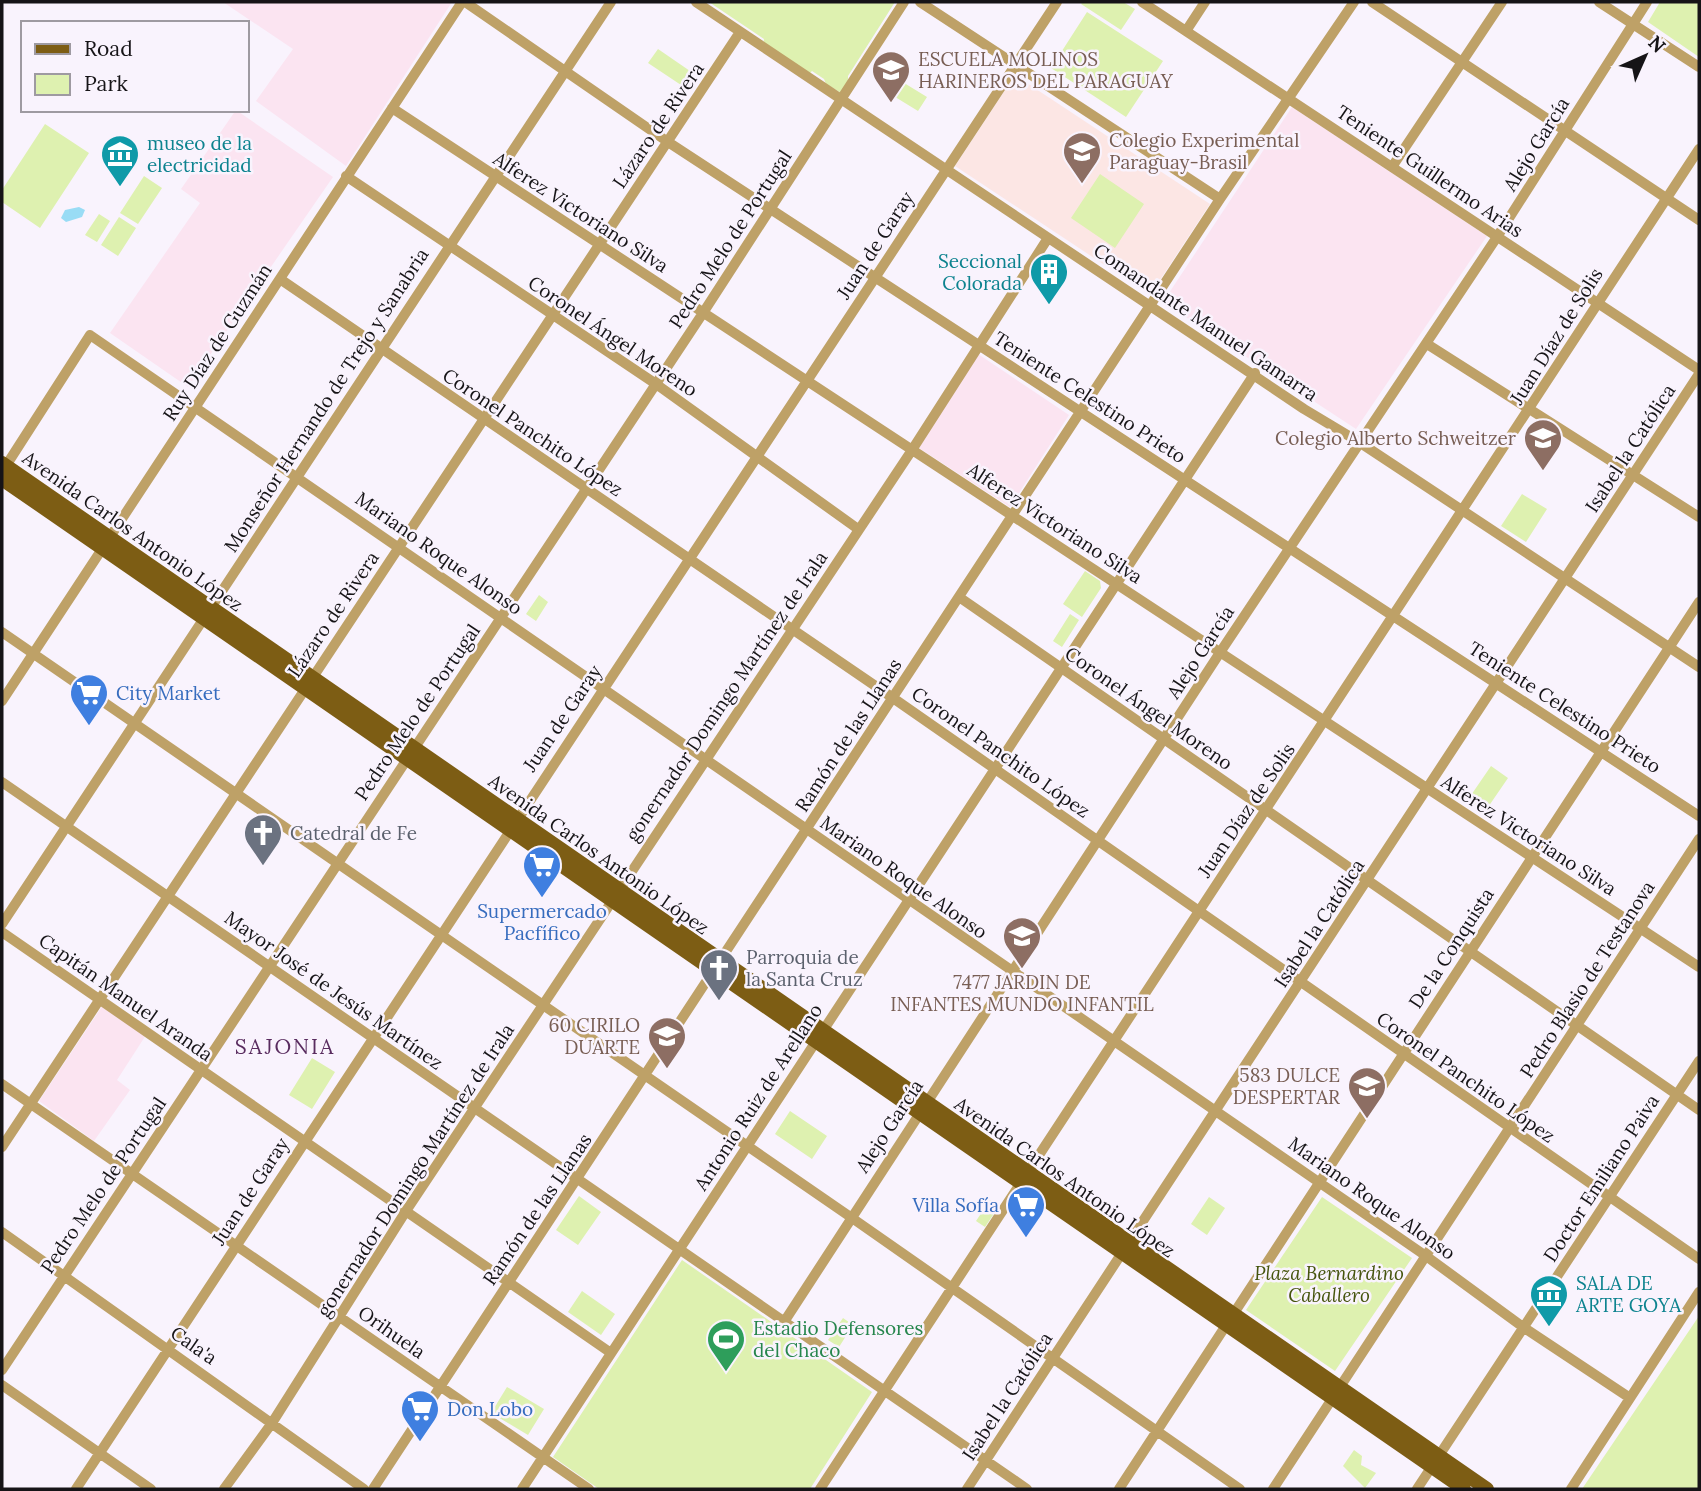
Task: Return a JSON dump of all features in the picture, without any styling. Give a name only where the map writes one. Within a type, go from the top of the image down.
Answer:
[{"type":"main road","name":"Avenida Carlos Antonio López","points":[[3,470],[1125,1249],[1435,1461],[1487,1489]]},
{"type":"main road","name":"Avenida Carlos Antonio López","points":[[1435,1461],[1464,1489]]},
{"type":"street","name":"Teniente Celestino Prieto","points":[[463,2],[667,142],[771,207],[1080,413],[1699,816]]},
{"type":"street","name":"Ruy Díaz de Guzmán","points":[[2,701],[463,2]]},
{"type":"street","name":"Monseñor Hernando de Trejo y Sanabria","points":[[2,924],[611,2]]},
{"type":"street","name":"Comandante Manuel Gamarra","points":[[696,2],[1255,373],[1304,409],[1359,442],[1699,667]]},
{"type":"street","name":"Pedro Melo de Portugal","points":[[2,1370],[703,313],[904,2]]},
{"type":"street","points":[[920,2],[1220,199]]},
{"type":"street","name":"Juan de Garay","points":[[76,1489],[805,380],[1057,2]]},
{"type":"street","name":"Teniente Guillermo Arias","points":[[1142,2],[1699,372]]},
{"type":"street","points":[[1186,31],[1205,2]]},
{"type":"street","name":"Ramón de las Llanas","points":[[373,1489],[1287,97],[1354,2]]},
{"type":"street","points":[[1372,2],[1699,219]]},
{"type":"street","points":[[1392,167],[1503,2]]},
{"type":"street","points":[[1599,2],[1699,67]]},
{"type":"street","name":"Alejo García","points":[[784,1322],[1163,739],[1497,237],[1647,2]]},
{"type":"street","name":"Lázaro de Rivera","points":[[2,1147],[740,32]]},
{"type":"street","name":"Alferez Victoriano Silva","points":[[392,108],[1699,967]]},
{"type":"street","name":"Juan Díaz de Solis","points":[[820,1489],[1531,410],[1596,302],[1699,149]]},
{"type":"street","name":"Coronel Ángel Moreno","points":[[346,176],[656,384],[755,458],[858,529]]},
{"type":"street","name":"gonernador Domingo Martínez de Irala","points":[[225,1489],[272,1423],[406,1211],[912,450],[1048,238]]},
{"type":"street","name":"Coronel Panchito López","points":[[280,279],[893,698],[1508,1129],[1699,1259]]},
{"type":"street","name":"Mariano Roque Alonso","points":[[3,470],[90,335],[1426,1256],[1523,1327],[1630,1398]]},
{"type":"street","points":[[1427,344],[1699,517]]},
{"type":"street","name":"Isabel la Católica","points":[[967,1489],[1699,372]]},
{"type":"street","name":"Antonio Ruiz de Arellano","points":[[522,1489],[1255,373]]},
{"type":"street","name":"Coronel Ángel Moreno","points":[[959,597],[1699,1110]]},
{"type":"street","name":"De la Conquista","points":[[1119,1489],[1699,602]]},
{"type":"street","points":[[2,632],[1240,1489]]},
{"type":"street","name":"Mayor José de Jesús Martínez","points":[[2,782],[1027,1489]]},
{"type":"street","name":"Pedro Blasio de Testanova","points":[[1273,1489],[1699,839]]},
{"type":"street","name":"Capitán Manuel Aranda","points":[[2,932],[611,1353]]},
{"type":"street","name":"Doctor Emiliano Paiva","points":[[1417,1489],[1699,1061]]},
{"type":"street","name":"Orihuela","points":[[2,1084],[589,1489]]},
{"type":"street","name":"Cala'a","points":[[2,1232],[364,1489]]},
{"type":"street","points":[[1571,1489],[1699,1292]]},
{"type":"street","points":[[2,1385],[151,1489]]},
{"type":"shaded area","points":[[223,2],[452,2],[346,166],[256,101],[293,49]]},
{"type":"shaded area","name":"Colegio Experimental Paraguay-Brasil","points":[[1015,75],[1210,204],[1150,295],[955,166]]},
{"type":"shaded area","points":[[1292,107],[1487,236],[1356,429],[1163,302]]},
{"type":"shaded area","points":[[235,112],[239,112],[333,177],[188,387],[110,333],[200,203],[181,189]]},
{"type":"shaded area","points":[[978,354],[1069,415],[1010,507],[919,448]]},
{"type":"shaded area","points":[[103,1005],[146,1035],[117,1080],[130,1090],[94,1141],[39,1101]]},
{"type":"green space","points":[[709,2],[895,2],[848,76],[848,85],[843,94],[812,71],[809,74],[763,45],[764,39]]},
{"type":"green space","points":[[1123,2],[1135,9],[1121,30],[1081,4]]},
{"type":"green space","points":[[1660,2],[1699,2],[1699,57],[1648,22]]},
{"type":"green space","points":[[1087,12],[1163,61],[1126,117],[1051,68]]},
{"type":"green space","points":[[658,49],[690,71],[681,85],[648,63]]},
{"type":"green space","points":[[896,78],[927,97],[918,111],[887,92]]},
{"type":"green space","points":[[45,124],[89,153],[40,228],[2,202],[2,190]]},
{"type":"green space","points":[[1100,174],[1144,204],[1115,248],[1071,218]]},
{"type":"green space","points":[[144,176],[162,188],[138,224],[120,213]]},
{"type":"green space","points":[[99,214],[110,221],[97,242],[85,235]]},
{"type":"green space","points":[[119,217],[136,228],[118,256],[101,245]]},
{"type":"green space","points":[[1522,494],[1547,509],[1526,542],[1501,526]]},
{"type":"green space","points":[[1085,571],[1100,581],[1101,588],[1082,617],[1063,604]]},
{"type":"green space","points":[[539,595],[548,602],[536,621],[526,614]]},
{"type":"green space","points":[[1070,614],[1079,620],[1062,647],[1053,641]]},
{"type":"green space","points":[[1491,766],[1508,778],[1484,813],[1467,801]]},
{"type":"green space","points":[[312,1058],[335,1072],[312,1109],[289,1095]]},
{"type":"green space","points":[[790,1111],[827,1136],[812,1159],[775,1134]]},
{"type":"green space","points":[[579,1196],[601,1212],[578,1245],[556,1230]]},
{"type":"green space","points":[[1209,1197],[1225,1208],[1207,1235],[1191,1224]]},
{"type":"green space","name":"Plaza Bernardino Caballero","points":[[1322,1197],[1412,1258],[1335,1371],[1246,1310]]},
{"type":"green space","points":[[990,1200],[999,1206],[985,1227],[976,1221]]},
{"type":"green space","name":"Estadio Defensores del Chaco","points":[[682,1260],[872,1392],[810,1489],[599,1489],[553,1457]]},
{"type":"green space","points":[[582,1291],[615,1314],[601,1335],[568,1312]]},
{"type":"green space","points":[[1699,1316],[1699,1489],[1582,1489]]},
{"type":"green space","points":[[843,1318],[853,1325],[839,1347],[828,1340]]},
{"type":"green space","points":[[507,1387],[544,1409],[528,1435],[491,1413]]},
{"type":"green space","points":[[1354,1450],[1362,1456],[1361,1465],[1376,1473],[1365,1488],[1343,1466]]},
{"type":"water","points":[[79,207],[85,210],[82,217],[66,222],[61,218],[65,210]]},
{"type":"place","name":"ESCUELA MOLINOS HARINEROS DEL PARAGUAY","points":[[891,104]]},
{"type":"place","name":"Colegio Experimental Paraguay-Brasil","points":[[1082,185]]},
{"type":"place","name":"museo de la electricidad","points":[[120,188]]},
{"type":"place","name":"Seccional Colorada","points":[[1049,306]]},
{"type":"place","name":"Colegio Alberto Schweitzer","points":[[1543,472]]},
{"type":"place","name":"City Market","points":[[89,727]]},
{"type":"place","name":"Catedral de Fe","points":[[263,867]]},
{"type":"place","name":"Supermercado Pacfífico","points":[[542,899]]},
{"type":"place","name":"7477 JARDIN DE INFANTES MUNDO INFANTIL","points":[[1022,970]]},
{"type":"place","name":"Parroquia de la Santa Cruz","points":[[719,1002]]},
{"type":"place","name":"60 CIRILO DUARTE","points":[[667,1070]]},
{"type":"place","name":"583 DULCE DESPERTAR","points":[[1367,1120]]},
{"type":"place","name":"Villa Sofía","points":[[1026,1239]]},
{"type":"place","name":"SALA DE ARTE GOYA","points":[[1549,1328]]},
{"type":"place","name":"Estadio Defensores del Chaco","points":[[726,1373]]},
{"type":"place","name":"Don Lobo","points":[[420,1443]]},
{"type":"district","name":"SAJONIA","points":[[285,1046]]}]
